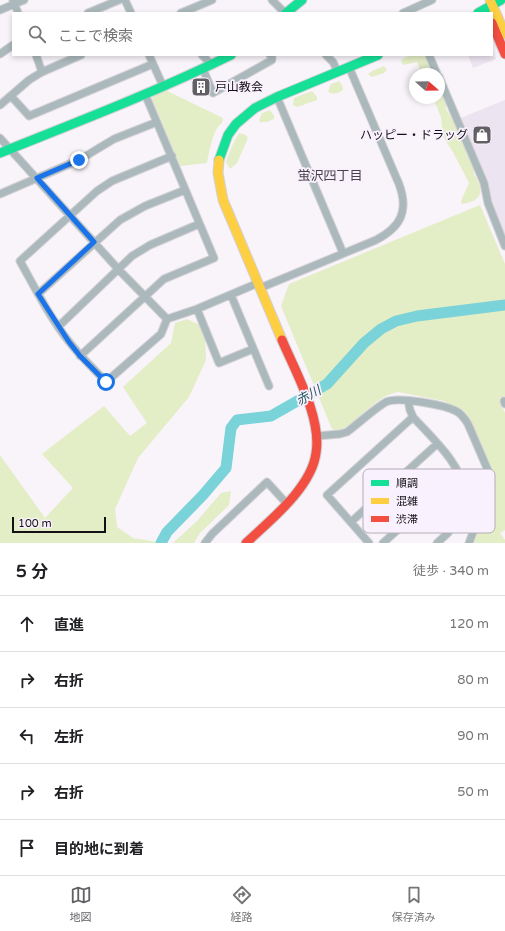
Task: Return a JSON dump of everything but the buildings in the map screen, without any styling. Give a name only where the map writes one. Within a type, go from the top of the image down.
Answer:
[{"type":"street","points":[[0,10],[14,2],[24,0]]},
{"type":"street","points":[[90,12],[118,0]]},
{"type":"street","points":[[125,0],[131,12]]},
{"type":"street","points":[[183,12],[212,0]]},
{"type":"street","points":[[272,0],[284,12]]},
{"type":"street","points":[[286,12],[302,0]]},
{"type":"street","points":[[404,12],[432,0]]},
{"type":"street","points":[[14,2],[18,12]]},
{"type":"street","points":[[493,14],[505,34]]},
{"type":"street","points":[[493,25],[505,54]]},
{"type":"street","points":[[0,54],[12,46]]},
{"type":"street","points":[[36,56],[42,72]]},
{"type":"street","points":[[0,105],[29,80],[42,72],[79,56]]},
{"type":"street","points":[[149,56],[162,86]]},
{"type":"street","points":[[202,56],[207,67],[213,93],[272,60],[271,56]]},
{"type":"street","points":[[0,153],[145,94],[229,56]]},
{"type":"street","points":[[327,56],[338,72]]},
{"type":"street","points":[[246,543],[288,504],[306,482],[312,468],[316,452],[317,436],[309,404],[223,200],[218,172],[219,160],[228,135],[236,124],[255,108],[277,97],[376,56]]},
{"type":"street","points":[[429,56],[435,68]]},
{"type":"street","points":[[11,96],[29,116],[153,64]]},
{"type":"street","points":[[172,156],[112,181],[97,191],[20,261],[38,294],[80,356],[106,382],[161,334],[167,319],[197,309],[230,294],[259,286],[343,253],[388,234],[396,226],[402,215],[404,206],[403,196],[349,67]]},
{"type":"street","points":[[445,92],[484,183],[488,203],[505,246]]},
{"type":"street","points":[[80,356],[164,279],[214,258],[145,94]]},
{"type":"street","points":[[277,97],[343,253]]},
{"type":"street","points":[[0,194],[79,160],[114,139],[157,122]]},
{"type":"street","points":[[0,138],[119,270],[167,319]]},
{"type":"street","points":[[38,294],[120,220],[133,212],[185,190]]},
{"type":"street","points":[[59,326],[132,256],[150,245],[199,224]]},
{"type":"street","points":[[230,294],[269,386]]},
{"type":"street","points":[[197,309],[219,363],[253,348]]},
{"type":"street","points":[[317,436],[347,432],[386,402],[395,400],[408,401],[447,407],[457,411],[464,417],[487,469]]},
{"type":"street","points":[[408,401],[413,417],[452,460],[456,469]]},
{"type":"street","points":[[369,543],[327,495],[413,417]]},
{"type":"street","points":[[410,469],[438,444]]},
{"type":"street","points":[[205,543],[212,534],[267,482],[288,504]]},
{"type":"street","points":[[351,522],[363,511]]},
{"type":"street","points":[[383,543],[394,533]]},
{"type":"street","points":[[437,543],[448,533]]},
{"type":"street","points":[[469,543],[473,533]]},
{"type":"shaded area","points":[[493,52],[496,59],[473,68],[468,56],[493,56]]},
{"type":"shaded area","points":[[505,100],[505,239],[458,119]]},
{"type":"green space","points":[[408,56],[426,56],[431,68],[419,68],[417,62],[403,65],[401,61]]},
{"type":"green space","points":[[384,66],[387,70],[384,73],[372,77],[368,74],[372,71]]},
{"type":"green space","points":[[339,81],[343,87],[343,90],[338,93],[330,93],[328,91],[331,84]]},
{"type":"green space","points":[[165,90],[223,118],[222,123],[214,135],[207,163],[180,166],[152,99],[155,94]]},
{"type":"green space","points":[[312,91],[317,97],[317,100],[297,107],[293,105],[294,98]]},
{"type":"green space","points":[[445,100],[446,109],[457,126],[474,166],[474,174],[480,189],[480,194],[475,200],[462,204],[461,201],[469,183],[443,136],[441,117],[436,104],[445,104]]},
{"type":"green space","points":[[270,110],[274,116],[274,119],[267,122],[260,122],[259,120],[262,113]]},
{"type":"green space","points":[[239,133],[246,135],[248,138],[237,163],[230,169],[226,162]]},
{"type":"green space","points":[[480,205],[505,264],[505,396],[499,399],[505,413],[505,530],[500,533],[505,540],[505,543],[474,543],[478,533],[495,533],[495,469],[491,469],[465,412],[444,401],[398,392],[390,394],[376,402],[344,428],[338,430],[332,429],[281,306],[289,284]]},
{"type":"green space","points":[[187,319],[200,325],[205,339],[206,360],[189,397],[138,458],[115,509],[117,527],[133,538],[163,543],[0,543],[0,455],[45,518],[73,488],[42,454],[104,406],[130,436],[147,423],[123,387],[171,343],[175,323]]},
{"type":"green space","points":[[231,491],[229,505],[200,533],[194,543],[173,543],[197,521],[221,493]]},
{"type":"waterway","name":"赤川","points":[[161,543],[167,532],[203,495],[226,468],[231,428],[237,420],[271,416],[327,384],[364,343],[381,329],[396,321],[417,316],[505,305]]},
{"type":"traffic: fast","points":[[287,12],[302,0]]},
{"type":"traffic: fast","points":[[480,12],[501,0]]},
{"type":"traffic: fast","points":[[0,153],[145,94],[229,56]]},
{"type":"traffic: fast","points":[[219,160],[228,135],[236,124],[255,108],[277,97],[376,56]]},
{"type":"traffic: slow","points":[[490,0],[505,34]]},
{"type":"traffic: slow","points":[[219,160],[218,173],[223,200],[282,340]]},
{"type":"traffic: jam","points":[[493,25],[505,54]]},
{"type":"traffic: jam","points":[[246,543],[289,502],[305,481],[315,459],[317,439],[311,410],[300,380],[282,340]]},
{"type":"place","name":"戸山教会","points":[[201,87]]},
{"type":"place","name":"ハッピー・ドラッグ","points":[[482,135]]},
{"type":"district","name":"蛍沢四丁目","points":[[330,175]]},
{"type":"route","points":[[79,160],[37,178],[94,242],[38,294],[69,342],[80,356],[106,382]]}]
